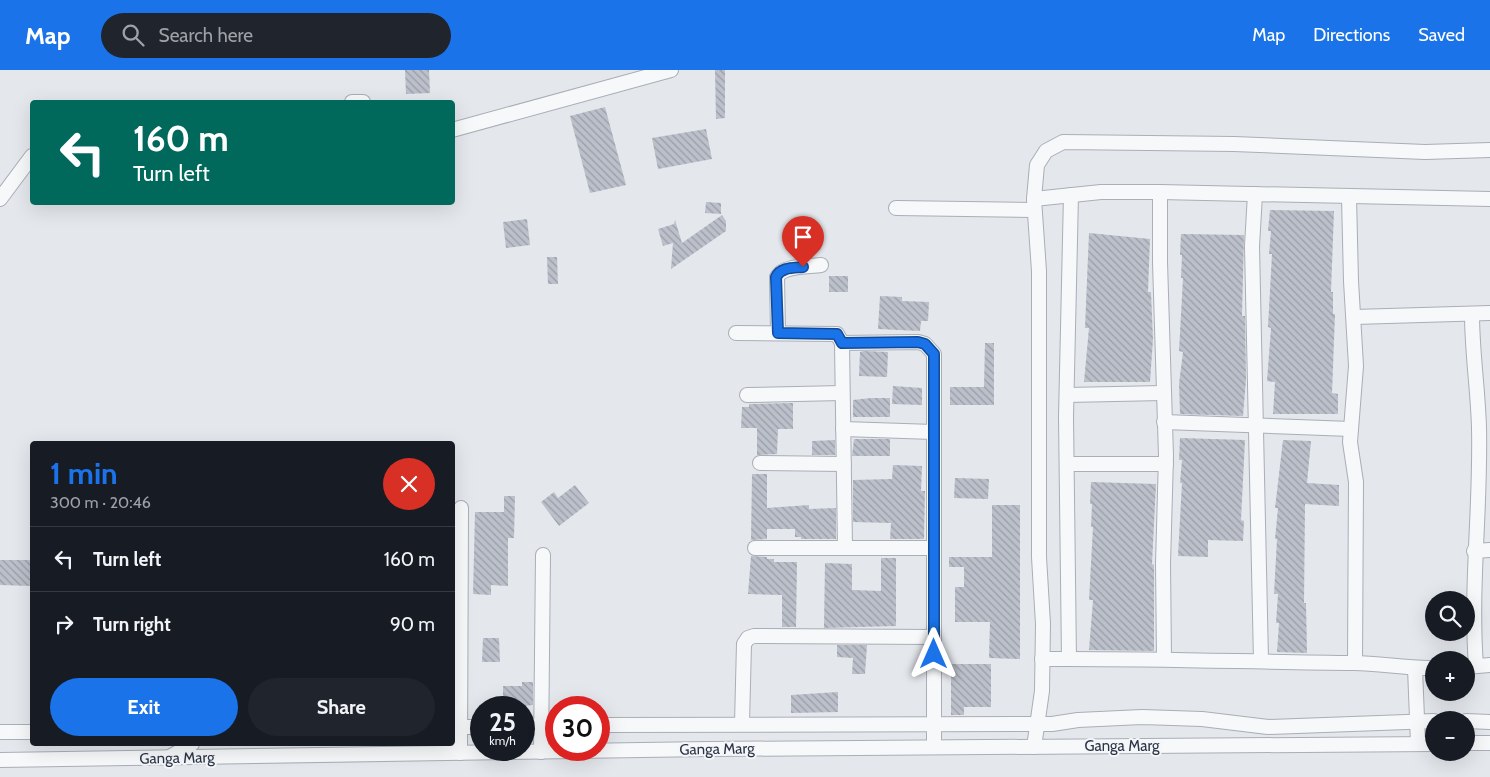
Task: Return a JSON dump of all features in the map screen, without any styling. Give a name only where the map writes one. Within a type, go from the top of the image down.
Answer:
[{"type":"street","points":[[455,129],[671,70]]},
{"type":"street","points":[[1034,746],[1042,691],[1043,624],[1039,557],[1039,271],[1034,205],[1037,165],[1046,151],[1063,142],[1244,144],[1425,152],[1490,150]]},
{"type":"street","points":[[0,199],[30,159]]},
{"type":"street","points":[[896,208],[1034,205],[1071,195],[1101,192],[1490,199]]},
{"type":"street","points":[[1160,192],[1166,464],[1163,564],[1164,659]]},
{"type":"street","points":[[1255,194],[1252,246],[1261,661]]},
{"type":"street","points":[[1069,659],[1067,395],[1071,195]]},
{"type":"street","points":[[1349,196],[1356,366],[1350,442],[1356,482],[1356,663]]},
{"type":"street","points":[[778,333],[776,277],[779,272],[821,265]]},
{"type":"street","points":[[1354,317],[1490,313]]},
{"type":"street","points":[[1472,314],[1472,357],[1484,427],[1474,550],[1478,666]]},
{"type":"street","points":[[736,332],[837,334],[842,343],[845,548]]},
{"type":"street","points":[[842,343],[918,342],[925,344],[934,354],[934,747]]},
{"type":"street","points":[[747,395],[842,393]]},
{"type":"street","points":[[1067,395],[1164,393]]},
{"type":"street","points":[[1164,422],[1351,429]]},
{"type":"street","points":[[843,429],[934,432]]},
{"type":"street","points":[[760,463],[844,464]]},
{"type":"street","points":[[1067,464],[1166,464]]},
{"type":"street","points":[[460,753],[456,727],[461,508]]},
{"type":"street","points":[[755,548],[934,548]]},
{"type":"street","points":[[1474,550],[1490,550]]},
{"type":"street","points":[[541,752],[543,555]]},
{"type":"street","points":[[742,723],[744,644],[748,638],[754,636],[934,637]]},
{"type":"street","points":[[1042,659],[1164,659],[1356,663],[1425,668]]},
{"type":"street","points":[[1415,668],[1418,744]]},
{"type":"street","points":[[610,725],[742,723],[934,725],[1038,722],[1052,724],[1078,720],[1142,717],[1202,719],[1268,727],[1425,721]]},
{"type":"street","points":[[1475,721],[1490,722]]},
{"type":"street","points":[[535,725],[545,725]]},
{"type":"street","points":[[456,727],[470,727]]},
{"type":"street","points":[[0,732],[30,732]]},
{"type":"street","points":[[1475,743],[1490,743]]},
{"type":"street","name":"Ganga Marg","points":[[0,760],[303,756],[338,750],[460,753],[1034,746],[1425,744]]},
{"type":"street","points":[[167,758],[188,746]]},
{"type":"street","points":[[289,746],[303,756]]},
{"type":"building","points":[[405,70],[429,70],[430,93],[406,94]]},
{"type":"building","points":[[715,70],[725,70],[725,118],[716,119]]},
{"type":"building","points":[[605,107],[626,185],[590,193],[570,116]]},
{"type":"building","points":[[706,129],[712,159],[658,169],[652,138]]},
{"type":"building","points":[[706,202],[721,203],[721,214],[705,213]]},
{"type":"building","points":[[1270,210],[1334,211],[1331,292],[1333,292],[1333,314],[1335,314],[1332,393],[1338,394],[1338,414],[1273,414],[1275,382],[1267,381],[1271,328],[1268,327],[1272,254],[1269,254],[1271,231],[1268,231]]},
{"type":"building","points":[[722,215],[726,221],[726,231],[671,269],[673,243],[663,246],[658,229],[674,224],[675,220],[682,243]]},
{"type":"building","points":[[527,219],[530,245],[506,248],[503,222]]},
{"type":"building","points":[[1089,233],[1150,239],[1148,292],[1151,292],[1153,339],[1150,382],[1084,382],[1089,328],[1085,328]]},
{"type":"building","points":[[1181,234],[1244,235],[1242,316],[1245,316],[1246,379],[1243,416],[1180,414],[1179,384],[1183,352],[1179,351],[1183,278],[1181,278]]},
{"type":"building","points":[[547,257],[557,257],[558,284],[548,284]]},
{"type":"building","points":[[829,276],[848,276],[848,292],[829,292]]},
{"type":"building","points":[[880,296],[902,297],[902,301],[929,302],[928,321],[921,321],[920,331],[878,329]]},
{"type":"building","points":[[985,343],[994,343],[994,405],[950,405],[950,387],[984,387]]},
{"type":"building","points":[[860,352],[888,352],[887,377],[859,376]]},
{"type":"building","points":[[893,386],[922,388],[922,405],[892,404]]},
{"type":"building","points":[[890,398],[890,417],[853,417],[853,400]]},
{"type":"building","points":[[793,403],[793,429],[778,429],[777,454],[757,455],[757,428],[741,428],[742,407],[749,407],[749,404]]},
{"type":"building","points":[[1180,438],[1245,440],[1241,520],[1244,521],[1243,541],[1208,540],[1208,557],[1178,556],[1182,483],[1180,483],[1182,460],[1179,460]]},
{"type":"building","points":[[854,439],[890,439],[890,456],[852,456]]},
{"type":"building","points":[[835,440],[835,455],[812,455],[812,441]]},
{"type":"building","points":[[1283,440],[1311,441],[1307,483],[1339,485],[1339,506],[1305,504],[1304,603],[1306,603],[1307,653],[1277,652],[1278,594],[1274,594],[1277,539],[1275,539],[1278,508],[1275,508]]},
{"type":"building","points":[[893,465],[922,466],[921,491],[925,491],[924,539],[890,539],[891,523],[853,522],[853,480],[892,479]]},
{"type":"building","points":[[752,474],[767,474],[767,508],[809,505],[809,509],[836,508],[836,539],[801,539],[801,537],[795,537],[795,529],[767,529],[767,539],[751,540]]},
{"type":"building","points":[[955,478],[989,479],[988,499],[954,498]]},
{"type":"building","points":[[1091,482],[1156,484],[1152,564],[1154,565],[1154,651],[1089,650],[1093,600],[1089,600],[1093,527],[1091,527]]},
{"type":"building","points":[[575,485],[589,503],[559,526],[541,502],[554,492],[558,498]]},
{"type":"building","points":[[504,496],[515,496],[514,538],[508,538],[508,586],[491,585],[491,595],[473,594],[475,512],[504,512]]},
{"type":"building","points":[[992,505],[1020,505],[1020,659],[989,658],[990,622],[955,622],[955,587],[964,587],[964,567],[949,567],[949,557],[992,557]]},
{"type":"building","points":[[751,556],[767,557],[767,559],[774,559],[774,562],[797,562],[796,627],[782,627],[782,595],[748,594]]},
{"type":"building","points":[[881,558],[896,558],[896,626],[824,628],[825,563],[852,564],[852,590],[881,591]]},
{"type":"building","points":[[0,560],[30,560],[30,586],[0,585]]},
{"type":"building","points":[[483,638],[499,638],[500,662],[482,662]]},
{"type":"building","points":[[837,645],[867,645],[865,674],[852,674],[853,658],[837,657]]},
{"type":"building","points":[[951,664],[991,664],[991,707],[964,707],[964,715],[951,715]]},
{"type":"building","points":[[522,682],[533,682],[533,696],[503,696],[503,686],[522,686]]},
{"type":"building","points":[[838,692],[838,712],[791,713],[791,695]]},
{"type":"route","points":[[803,267],[784,270],[779,272],[776,277],[778,333],[837,334],[842,343],[918,342],[925,344],[934,354],[934,654]]}]
